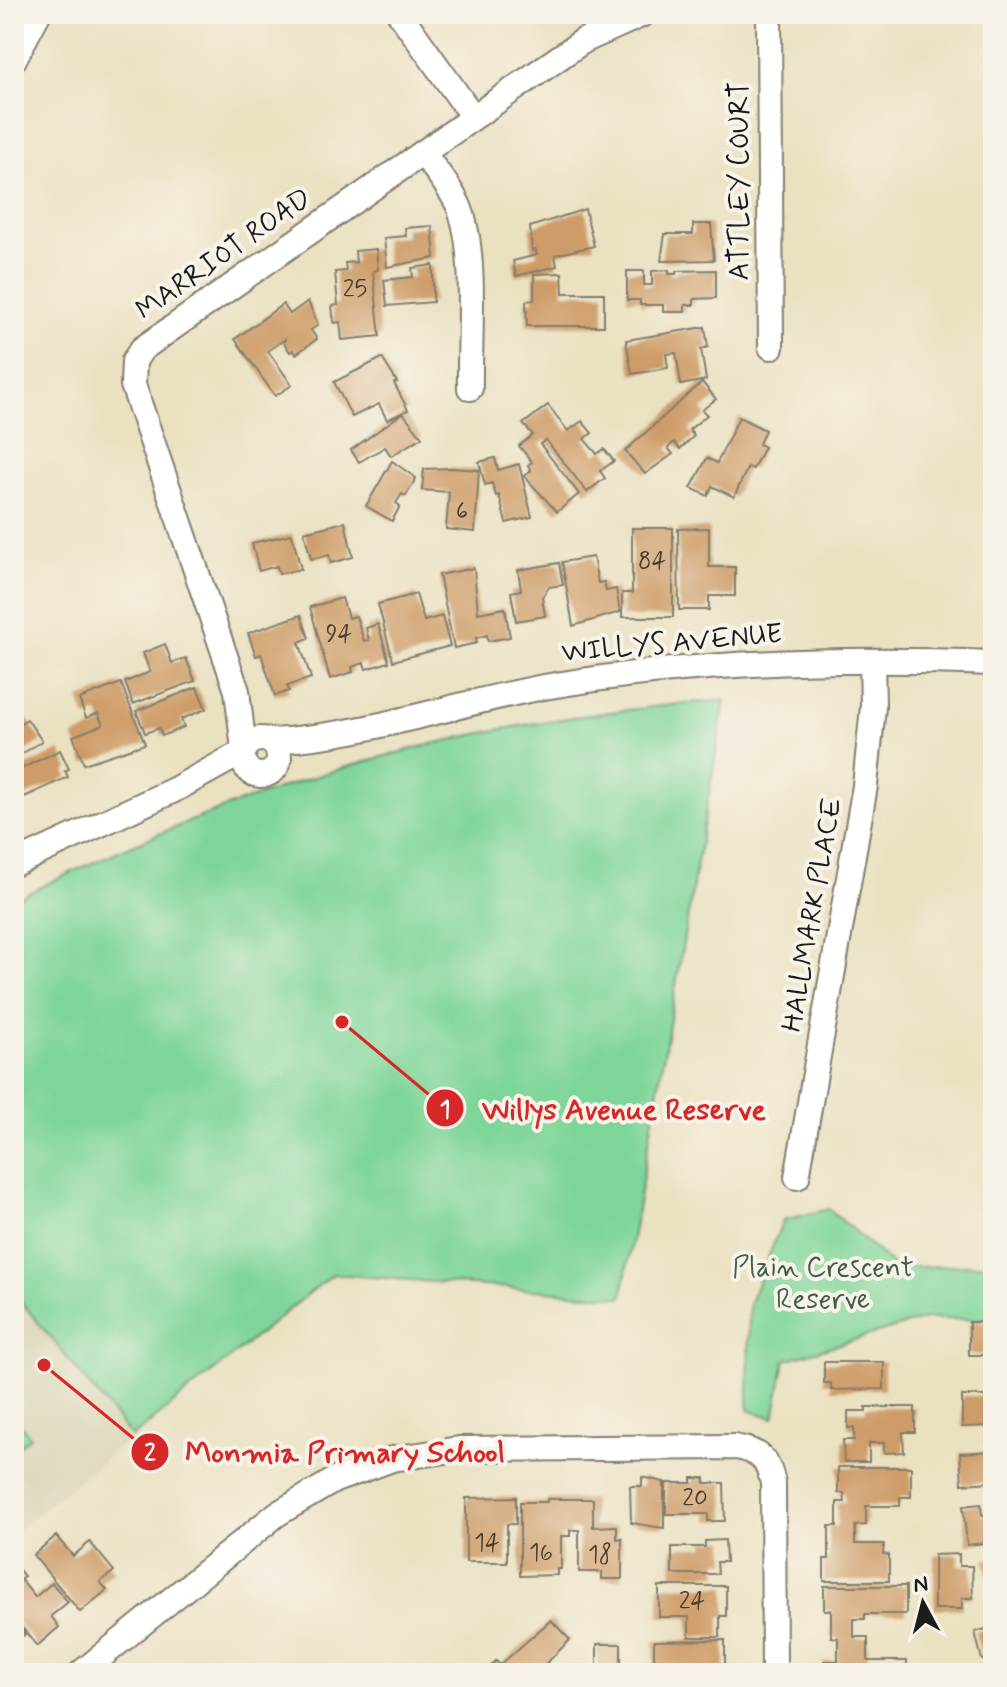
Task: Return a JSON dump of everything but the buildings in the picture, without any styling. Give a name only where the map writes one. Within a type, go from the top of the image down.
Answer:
[{"type":"street","points":[[14,59],[38,14]]},
{"type":"street","points":[[400,14],[473,117]]},
{"type":"street","name":"MARRIOT ROAD","points":[[244,751],[237,691],[133,385],[134,361],[142,349],[583,41],[643,14]]},
{"type":"street","name":"ATTLEY COURT","points":[[769,14],[771,347]]},
{"type":"street","points":[[423,153],[454,197],[464,225],[468,255],[470,388]]},
{"type":"street","name":"WILLYS AVENUE","points":[[269,741],[361,729],[493,697],[618,676],[751,664],[872,661],[993,663]]},
{"type":"street","name":"HALLMARK PLACE","points":[[797,1177],[865,786],[873,707],[872,661]]},
{"type":"street","name":"MARRIOT ROAD","points":[[237,691],[269,741]]},
{"type":"street","name":"WILLYS AVENUE","points":[[174,790],[267,771],[295,754],[361,729]]},
{"type":"street","points":[[252,741],[269,741],[278,749],[267,771],[247,769],[244,751],[252,741]]},
{"type":"street","name":"WILLYS AVENUE","points":[[14,864],[174,790],[244,751]]},
{"type":"street","points":[[81,1673],[277,1514],[335,1480],[392,1459],[459,1449],[735,1447],[761,1455],[769,1466],[773,1483],[774,1673]]},
{"type":"shaded area","points":[[14,1293],[132,1437],[14,1533]]},
{"type":"green space","points":[[725,700],[622,1297],[333,1274],[132,1437],[14,1293],[14,900],[125,848],[240,802],[358,764],[539,722]]},
{"type":"green space","name":"Plain Crescent Reserve","points":[[829,1209],[896,1268],[993,1264],[993,1319],[925,1319],[785,1360],[774,1418],[748,1410],[749,1305],[783,1220]]},
{"type":"green space","points":[[14,1416],[30,1437],[14,1450]]},
{"type":"place","name":"Willys Avenue Reserve","points":[[342,1022]]},
{"type":"place","name":"Monmia Primary School","points":[[44,1365]]}]
